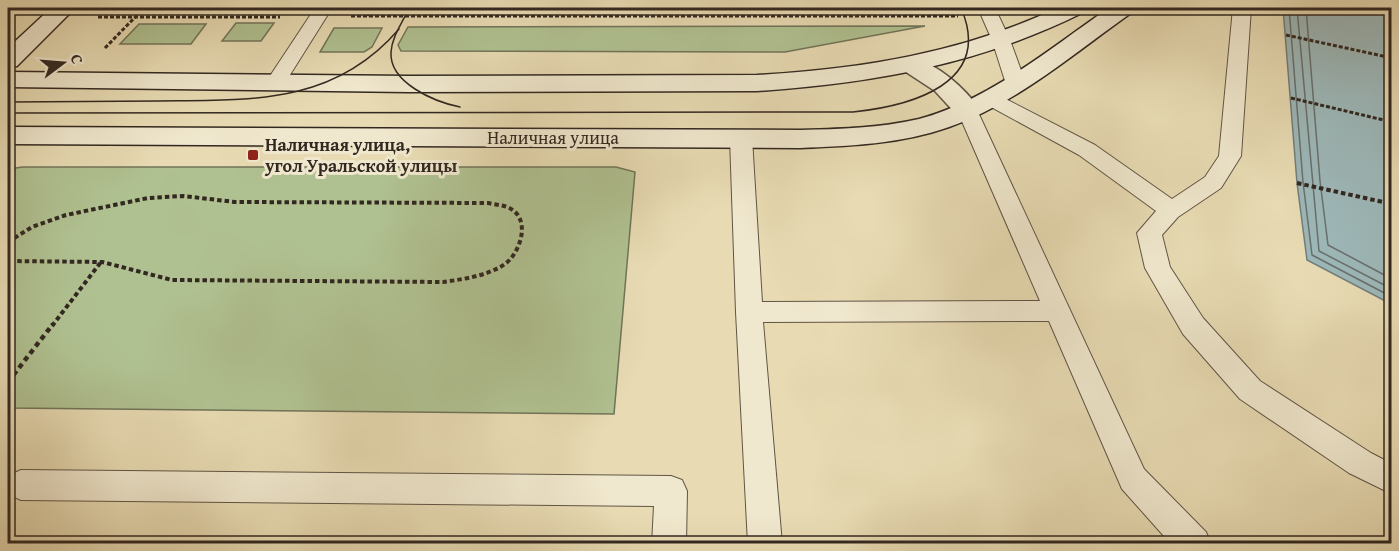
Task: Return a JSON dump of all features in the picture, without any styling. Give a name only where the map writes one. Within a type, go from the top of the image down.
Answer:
[{"type":"main road","points":[[8,61],[64,8]]},
{"type":"main road","points":[[8,80],[758,83],[809,81],[912,65],[1001,40],[1074,8]]},
{"type":"main road","name":"Наличная улица","points":[[8,136],[741,138],[862,136],[909,129],[939,121],[978,104],[1016,84],[1123,8]]},
{"type":"main road","points":[[912,65],[944,87],[978,104]]},
{"type":"lane","points":[[986,8],[1001,40],[1016,84]]},
{"type":"lane","points":[[1242,8],[1230,156],[1221,176],[1201,194],[1171,210],[1149,233],[1158,268],[1193,326],[1250,390],[1360,463],[1392,480]]},
{"type":"lane","points":[[276,82],[320,12]]},
{"type":"lane","points":[[978,104],[1087,150],[1171,210]]},
{"type":"lane","points":[[978,104],[1058,311],[1133,479],[1194,543]]},
{"type":"lane","points":[[741,138],[749,312],[765,543]]},
{"type":"lane","points":[[749,312],[1058,311]]},
{"type":"lane","points":[[21,485],[671,491],[669,543]]},
{"type":"path","points":[[105,48],[144,8]]},
{"type":"path","points":[[368,16],[373,8]]},
{"type":"path","points":[[98,17],[320,12],[368,16],[964,16]]},
{"type":"path","points":[[1286,35],[1392,58]]},
{"type":"path","points":[[1291,98],[1392,122]]},
{"type":"path","points":[[1297,183],[1392,204]]},
{"type":"path","points":[[8,242],[32,227],[99,207],[148,198],[183,196],[235,202],[504,205],[516,212],[522,224],[520,238],[507,262],[469,279],[443,282],[172,280],[102,262],[8,261]]},
{"type":"path","points":[[8,382],[102,262]]},
{"type":"green space","points":[[417,8],[954,8],[956,12],[415,10]]},
{"type":"green space","points":[[236,23],[274,23],[261,41],[222,41]]},
{"type":"green space","points":[[139,24],[206,24],[191,44],[120,44]]},
{"type":"green space","points":[[925,26],[785,52],[401,51],[398,45],[408,27]]},
{"type":"green space","points":[[334,28],[382,28],[372,47],[364,52],[320,52]]},
{"type":"green space","points":[[23,167],[616,167],[635,172],[614,414],[8,408],[8,169]]},
{"type":"water","points":[[1283,8],[1391,8],[1391,304],[1307,260],[1297,183]]},
{"type":"tram line","points":[[399,29],[409,8]]},
{"type":"tram line","points":[[8,113],[853,112],[899,104],[921,96],[941,86],[956,73],[966,55],[968,34],[961,8]]},
{"type":"tram line","points":[[8,102],[226,100],[289,93],[319,85],[347,72],[374,54],[399,29]]},
{"type":"tram line","points":[[399,29],[391,52],[392,63],[397,73],[405,82],[427,96],[460,107]]},
{"type":"place","name":"Наличная улица, угол Уральской улицы","points":[[253,155]]}]
